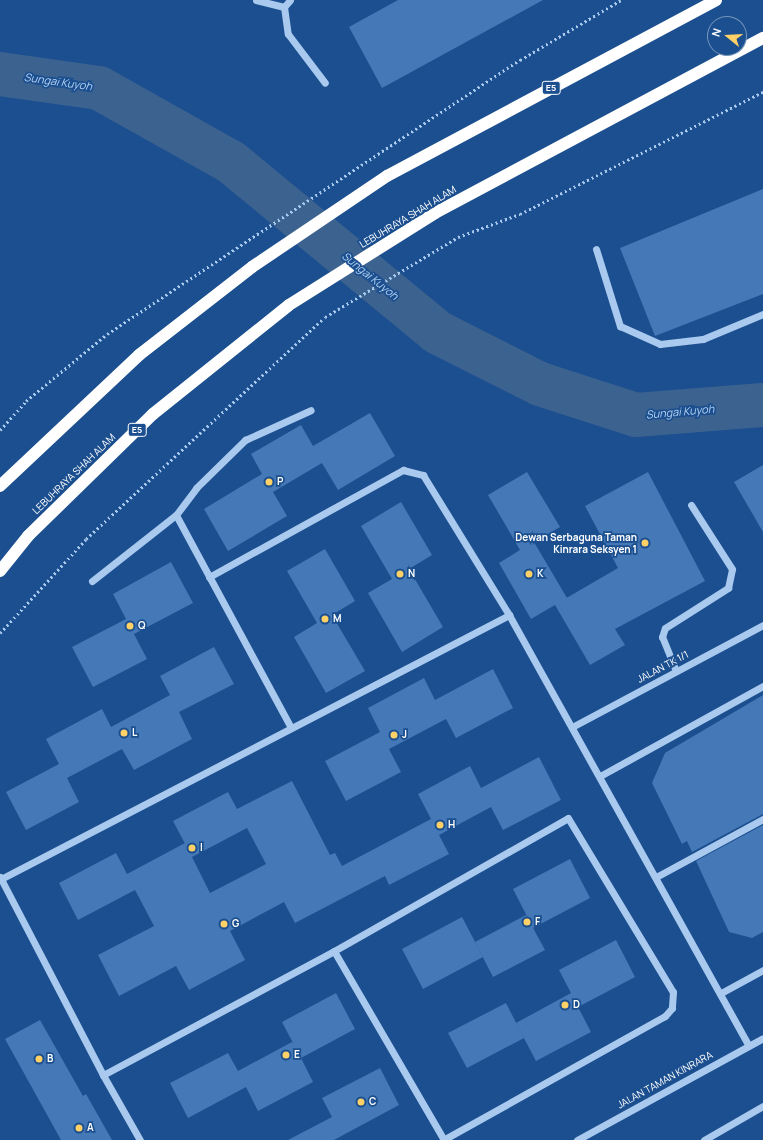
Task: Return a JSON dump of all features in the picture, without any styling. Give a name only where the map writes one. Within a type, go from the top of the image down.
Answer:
[{"type":"highway","name":"E5","points":[[0,486],[139,355],[252,267],[387,176],[716,0]]},
{"type":"highway","name":"LEBUHRAYA SHAH ALAM","points":[[0,571],[28,536],[153,414],[289,304],[436,213],[763,38]]},
{"type":"street","points":[[256,0],[284,7]]},
{"type":"street","points":[[290,0],[284,7],[288,34],[326,83]]},
{"type":"street","points":[[596,249],[620,326],[660,344],[703,339],[763,314]]},
{"type":"street","points":[[92,581],[176,515],[196,488],[245,440],[311,410]]},
{"type":"street","points":[[209,577],[403,470],[423,475],[509,615],[721,993],[749,1046]]},
{"type":"street","points":[[676,672],[662,637],[665,628],[728,588],[732,569],[691,505]]},
{"type":"street","points":[[176,515],[291,728]]},
{"type":"street","points":[[140,1140],[102,1075],[0,878],[509,615]]},
{"type":"street","name":"JALAN TK 1/1","points":[[572,727],[763,625]]},
{"type":"street","points":[[600,776],[763,686]]},
{"type":"street","points":[[102,1075],[334,951],[568,818],[673,992],[672,1008],[665,1016],[443,1140],[334,951]]},
{"type":"street","points":[[656,877],[763,819]]},
{"type":"street","points":[[721,993],[763,970]]},
{"type":"street","name":"JALAN TAMAN KINRARA","points":[[577,1140],[763,1038]]},
{"type":"street","points":[[704,1140],[763,1106]]},
{"type":"path","points":[[0,430],[26,401],[107,334],[520,60],[621,0]]},
{"type":"path","points":[[0,633],[86,539],[325,318],[458,237],[520,214],[763,92]]},
{"type":"building","points":[[398,0],[543,0],[382,88],[349,27]]},
{"type":"building","points":[[763,189],[763,294],[655,336],[620,248]]},
{"type":"building","name":"P","points":[[370,413],[395,456],[338,490],[322,463],[273,492],[287,516],[228,551],[204,509],[262,474],[251,454],[301,425],[313,446]]},
{"type":"building","points":[[763,465],[763,532],[734,482]]},
{"type":"building","points":[[527,472],[560,527],[534,542],[567,598],[618,568],[585,506],[648,472],[705,581],[615,629],[625,645],[590,665],[555,605],[531,619],[499,563],[520,550],[488,495]]},
{"type":"building","name":"N","points":[[401,502],[432,555],[409,569],[443,627],[402,652],[368,593],[392,579],[361,526]]},
{"type":"building","name":"M","points":[[325,549],[355,601],[332,615],[365,671],[326,693],[294,637],[317,623],[287,571]]},
{"type":"building","name":"Q","points":[[171,562],[193,603],[134,634],[147,659],[93,687],[72,647],[126,619],[113,594]]},
{"type":"building","name":"L","points":[[214,647],[234,684],[179,712],[192,739],[134,770],[122,749],[67,778],[79,802],[26,830],[6,792],[59,764],[46,739],[102,709],[111,727],[170,695],[160,676]]},
{"type":"building","name":"J","points":[[493,669],[513,708],[456,738],[446,719],[389,749],[401,772],[346,801],[325,761],[380,732],[368,708],[424,678],[435,700]]},
{"type":"building","points":[[763,695],[763,814],[692,852],[687,841],[682,844],[652,783],[665,753]]},
{"type":"building","points":[[539,757],[561,800],[503,830],[491,807],[439,835],[449,854],[389,885],[385,876],[295,923],[284,902],[230,931],[245,960],[189,990],[176,966],[119,996],[98,955],[154,926],[135,890],[78,920],[59,883],[116,853],[127,874],[185,843],[173,821],[228,792],[237,809],[292,781],[330,855],[335,853],[342,866],[431,819],[418,794],[470,766],[481,788]],"holes":[[[247,828],[266,864],[210,893],[192,857]]]},
{"type":"building","points":[[763,825],[763,932],[752,938],[729,932],[696,861]]},
{"type":"building","points":[[570,859],[590,898],[533,928],[513,889]]},
{"type":"building","points":[[526,915],[545,950],[493,977],[475,942]]},
{"type":"building","points":[[462,917],[483,957],[423,989],[402,949]]},
{"type":"building","name":"D","points":[[616,940],[635,977],[578,1007],[591,1032],[536,1061],[516,1023],[571,993],[559,970]]},
{"type":"building","name":"E","points":[[336,993],[355,1029],[301,1058],[313,1082],[258,1111],[246,1087],[188,1118],[170,1083],[228,1053],[238,1071],[292,1042],[294,1045],[282,1022]]},
{"type":"building","points":[[506,1003],[524,1038],[467,1068],[448,1033]]},
{"type":"building","points":[[40,1020],[83,1096],[86,1094],[112,1140],[61,1140],[5,1039]]},
{"type":"building","name":"C","points":[[380,1068],[399,1105],[334,1140],[288,1140],[332,1117],[322,1098]]},
{"type":"waterway","name":"Sungai Kuyoh","points":[[0,74],[99,88],[231,162],[437,332],[540,384],[636,415],[763,405]]},
{"type":"place","name":"P","points":[[269,482]]},
{"type":"place","name":"Dewan Serbaguna Taman Kinrara Seksyen 1","points":[[645,543]]},
{"type":"place","name":"N","points":[[400,574]]},
{"type":"place","name":"K","points":[[529,574]]},
{"type":"place","name":"M","points":[[325,619]]},
{"type":"place","name":"Q","points":[[130,626]]},
{"type":"place","name":"L","points":[[124,733]]},
{"type":"place","name":"J","points":[[394,735]]},
{"type":"place","name":"H","points":[[440,825]]},
{"type":"place","name":"I","points":[[192,848]]},
{"type":"place","name":"F","points":[[527,922]]},
{"type":"place","name":"G","points":[[224,924]]},
{"type":"place","name":"D","points":[[565,1005]]},
{"type":"place","name":"E","points":[[286,1055]]},
{"type":"place","name":"B","points":[[39,1059]]},
{"type":"place","name":"C","points":[[361,1102]]},
{"type":"place","name":"A","points":[[79,1128]]}]
